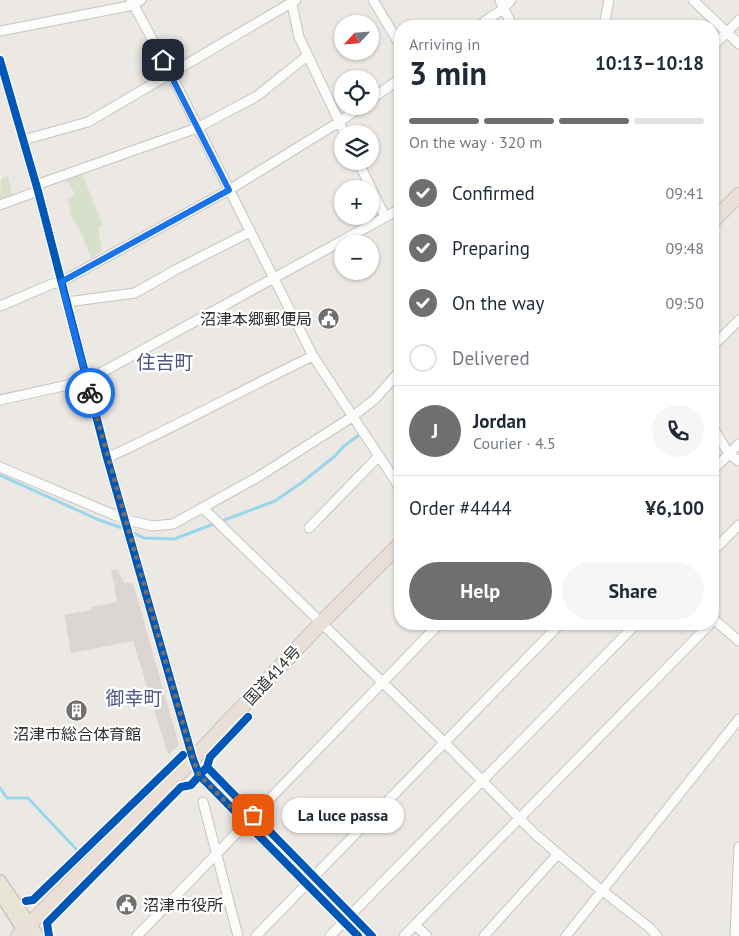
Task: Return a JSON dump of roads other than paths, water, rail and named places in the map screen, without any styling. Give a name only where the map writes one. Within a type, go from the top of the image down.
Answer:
[{"type":"highway","points":[[719,215],[739,195]]},
{"type":"highway","name":"国道414号","points":[[27,933],[320,623],[394,550]]},
{"type":"main road","points":[[0,881],[27,933]]},
{"type":"main road","points":[[0,895],[27,933]]},
{"type":"street","points":[[373,0],[394,35]]},
{"type":"street","points":[[500,0],[509,20]]},
{"type":"street","points":[[487,20],[503,9],[511,0]]},
{"type":"street","points":[[605,20],[609,0]]},
{"type":"street","points":[[693,0],[714,20]]},
{"type":"street","points":[[0,31],[135,1],[197,128],[313,356],[394,480]]},
{"type":"street","points":[[23,140],[88,122],[293,1],[299,37],[340,125]]},
{"type":"street","points":[[719,40],[739,20]]},
{"type":"street","points":[[719,24],[739,44]]},
{"type":"street","points":[[0,204],[37,188],[197,128],[257,96],[307,56]]},
{"type":"street","points":[[0,60],[3,85],[23,140],[37,188],[86,381],[199,775],[358,936]]},
{"type":"street","points":[[379,94],[394,83]]},
{"type":"street","points":[[0,306],[61,282],[229,190],[349,115]]},
{"type":"street","points":[[362,170],[385,217]]},
{"type":"street","points":[[0,400],[86,381],[394,212]]},
{"type":"street","points":[[66,302],[135,293],[177,269],[250,232]]},
{"type":"street","points":[[719,340],[739,320]]},
{"type":"street","points":[[108,458],[162,433],[223,400],[313,356]]},
{"type":"street","points":[[0,467],[126,520],[153,526],[173,524],[258,477],[352,418],[375,399],[394,378]]},
{"type":"street","points":[[719,438],[729,454],[739,461]]},
{"type":"street","points":[[719,464],[739,444]]},
{"type":"street","points":[[309,528],[378,457]]},
{"type":"street","points":[[203,508],[483,780],[557,855],[650,928],[657,936]]},
{"type":"street","points":[[719,545],[739,524]]},
{"type":"street","points":[[719,626],[739,641]]},
{"type":"street","points":[[136,936],[433,630]]},
{"type":"street","points":[[256,936],[554,630]]},
{"type":"street","points":[[330,936],[630,630]]},
{"type":"street","points":[[404,936],[703,630]]},
{"type":"street","points":[[566,936],[739,719]]},
{"type":"street","points":[[203,802],[238,936]]},
{"type":"street","points":[[735,936],[739,847]]},
{"type":"street","points":[[484,936],[557,855]]},
{"type":"street","points":[[416,925],[427,936]]},
{"type":"waterway","points":[[0,475],[99,520],[144,538],[174,539],[275,501],[301,483],[359,435]]},
{"type":"waterway","points":[[0,788],[7,798],[28,798],[76,849]]},
{"type":"place","name":"沼津本郷郵便局","points":[[328,319]]},
{"type":"place","name":"沼津市総合体育館","points":[[77,710]]},
{"type":"place","name":"La luce passa","points":[[253,815]]},
{"type":"place","name":"沼津市役所","points":[[127,905]]},
{"type":"district","name":"住吉町","points":[[165,362]]},
{"type":"district","name":"御幸町","points":[[134,698]]}]
